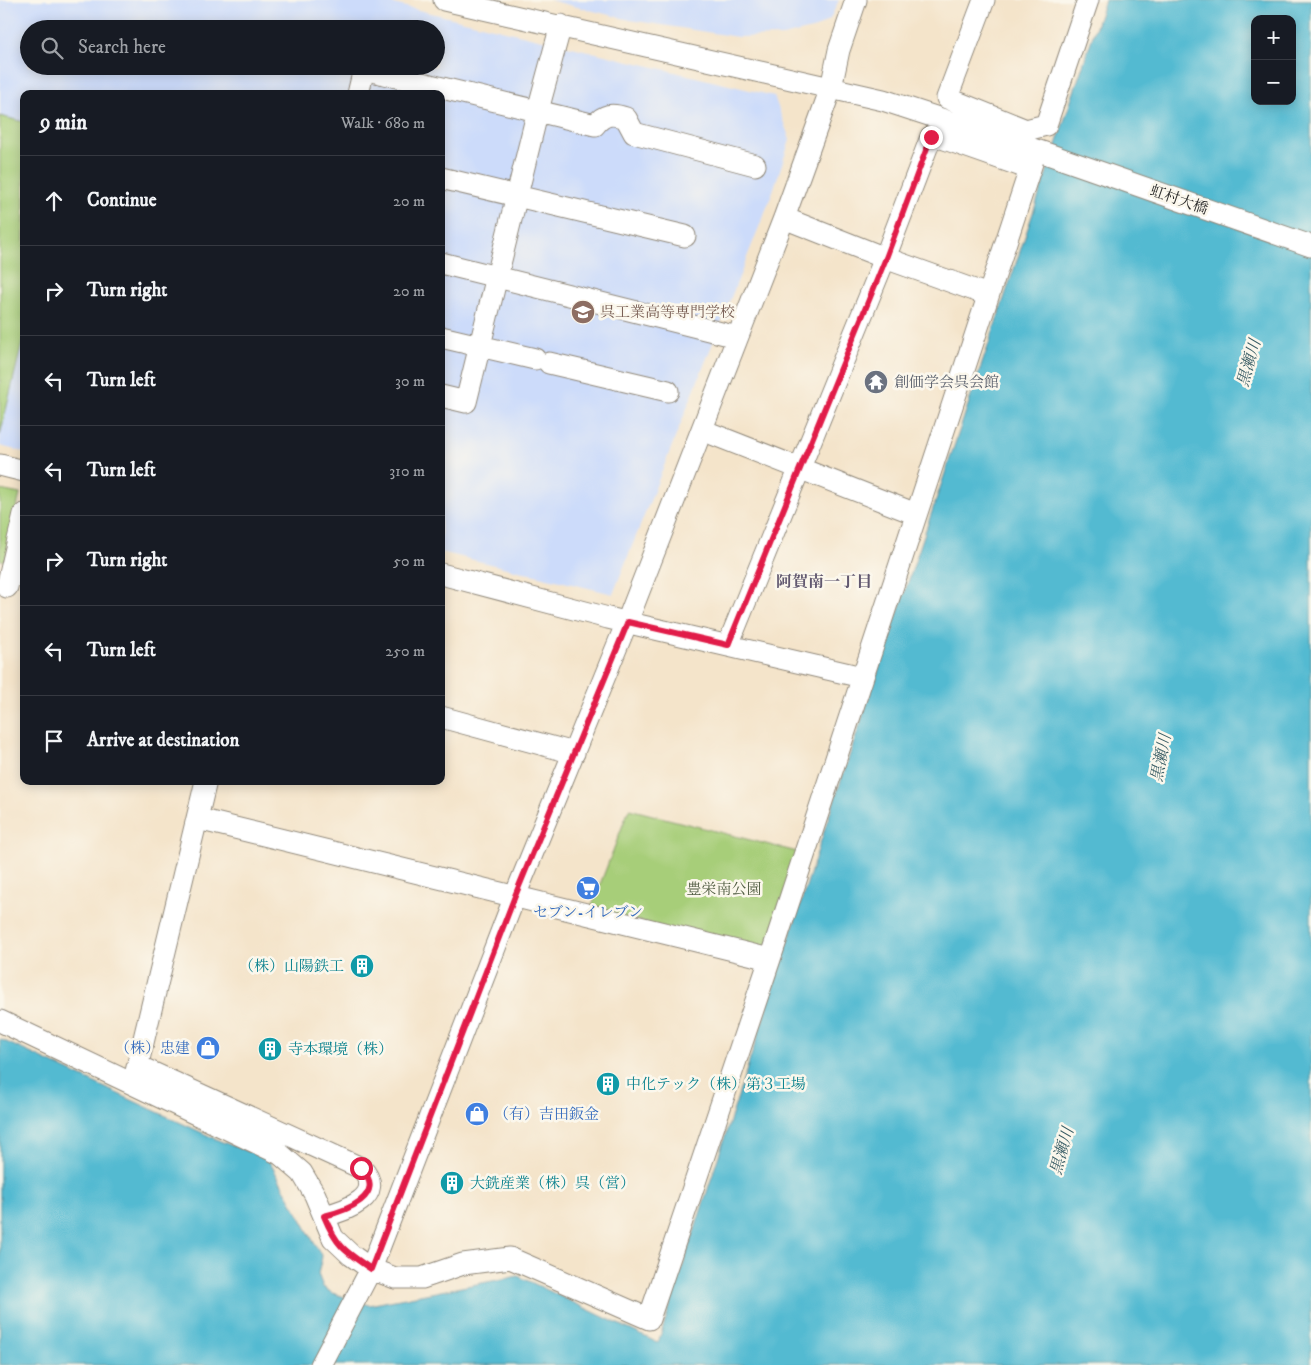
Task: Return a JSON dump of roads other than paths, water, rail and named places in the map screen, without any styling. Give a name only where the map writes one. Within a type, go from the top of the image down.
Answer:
[{"type":"street","points":[[444,0],[561,25],[883,100],[1040,150]]},
{"type":"street","points":[[321,1365],[371,1269],[515,896],[628,622],[784,218],[831,88],[839,50],[857,0]]},
{"type":"street","points":[[984,0],[947,98],[1026,130],[1040,150]]},
{"type":"street","points":[[136,1075],[280,1154],[302,1173],[333,1238],[351,1256],[371,1269],[395,1278],[422,1278],[463,1264],[510,1258],[649,1319],[770,959],[988,295],[1040,150],[1088,0]]},
{"type":"street","points":[[445,397],[466,402],[538,110],[561,25]]},
{"type":"street","points":[[359,90],[362,75]]},
{"type":"street","points":[[393,75],[538,110],[595,126],[602,117],[615,114],[626,118],[634,133],[754,165]]},
{"type":"street","points":[[728,645],[886,258],[931,137],[1040,150]]},
{"type":"street","name":"虹村大橋","points":[[1040,150],[1311,246]]},
{"type":"street","points":[[445,179],[685,236]]},
{"type":"street","points":[[784,218],[988,295]]},
{"type":"street","points":[[445,264],[737,337]]},
{"type":"street","points":[[445,338],[668,391]]},
{"type":"street","points":[[702,430],[916,514]]},
{"type":"street","points":[[0,465],[20,470]]},
{"type":"street","points":[[10,588],[20,535]]},
{"type":"street","points":[[445,575],[628,622],[862,678]]},
{"type":"street","points":[[445,718],[574,753]]},
{"type":"street","points":[[136,1075],[205,785]]},
{"type":"street","points":[[198,819],[770,959]]},
{"type":"street","points":[[0,1021],[361,1168],[367,1174],[370,1183],[364,1198],[344,1211],[324,1216]]},
{"type":"water","name":"黒瀬川","points":[[1105,0],[1311,0],[1311,1365],[0,1365],[0,1039],[220,1141],[268,1159],[322,1257],[318,1274],[323,1287],[332,1293],[369,1305],[518,1276],[658,1343],[827,822]]},
{"type":"place","name":"呉工業高等専門学校","points":[[583,312]]},
{"type":"place","name":"創価学会呉会館","points":[[876,382]]},
{"type":"place","name":"セブン-イレブン","points":[[588,888]]},
{"type":"place","name":"（株）山陽鉄工","points":[[362,966]]},
{"type":"place","name":"（株）忠建","points":[[208,1048]]},
{"type":"place","name":"寺本環境（株）","points":[[270,1049]]},
{"type":"place","name":"中化テック（株）第３工場","points":[[608,1084]]},
{"type":"place","name":"（有）吉田鈑金","points":[[477,1114]]},
{"type":"place","name":"大銑産業（株）呉（営）","points":[[452,1183]]},
{"type":"district","name":"阿賀南一丁目","points":[[824,582]]},
{"type":"park label","name":"豊栄南公園","points":[[724,889]]}]
